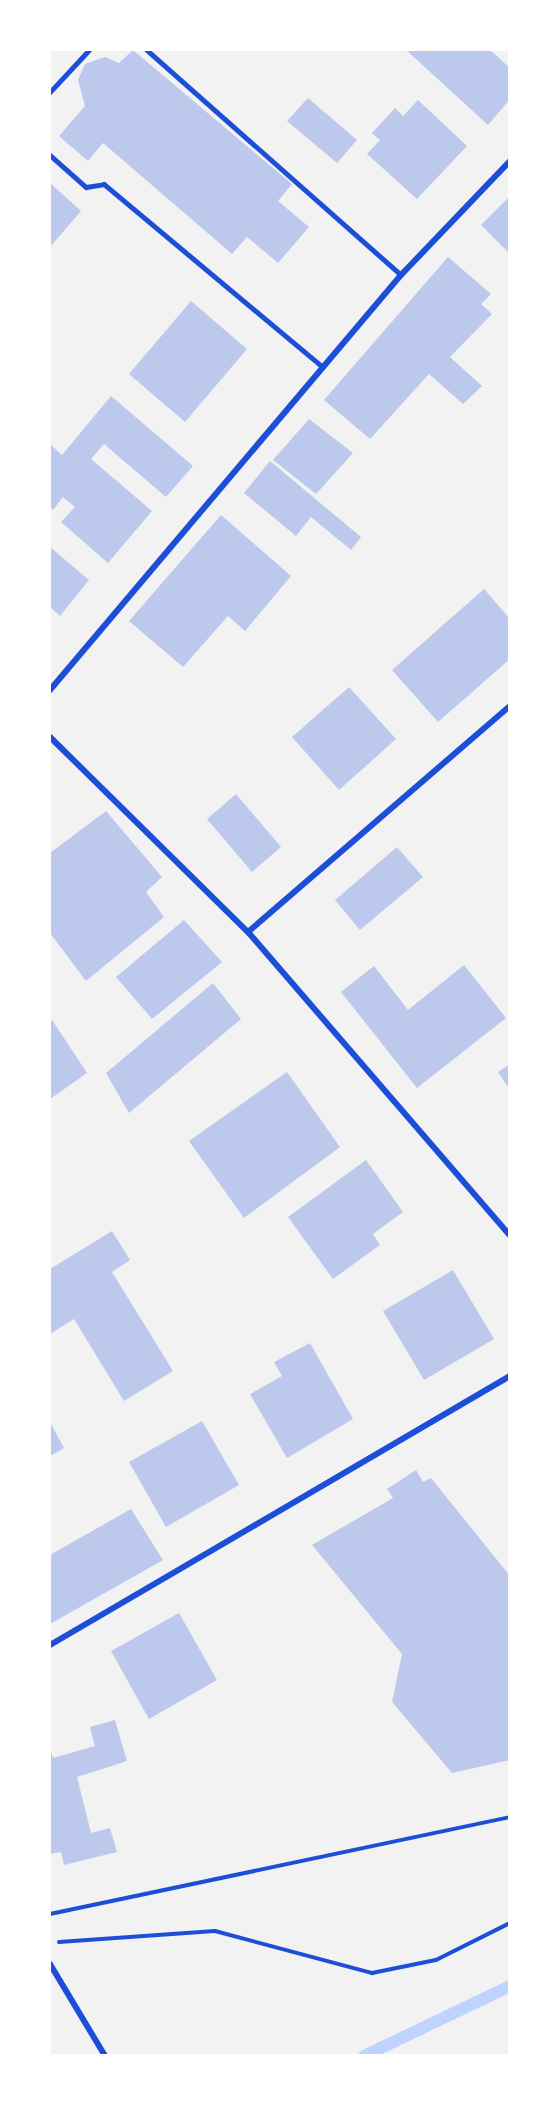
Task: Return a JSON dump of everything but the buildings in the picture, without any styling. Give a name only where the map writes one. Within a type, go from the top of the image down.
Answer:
[{"type":"street","points":[[50,690],[401,275],[510,161]]},
{"type":"street","points":[[248,932],[510,706]]},
{"type":"street","points":[[50,737],[248,932],[510,1236]]},
{"type":"street","points":[[50,1645],[510,1376]]},
{"type":"street","points":[[50,1964],[105,2055]]},
{"type":"lane","points":[[50,92],[89,50]]},
{"type":"lane","points":[[147,50],[401,275]]},
{"type":"lane","points":[[50,155],[86,187],[104,184],[322,366]]},
{"type":"path","points":[[50,1914],[510,1817]]},
{"type":"path","points":[[50,1942],[215,1931],[372,1972],[436,1960],[510,1923]]},
{"type":"waterway","points":[[364,2056],[510,1986]]}]
